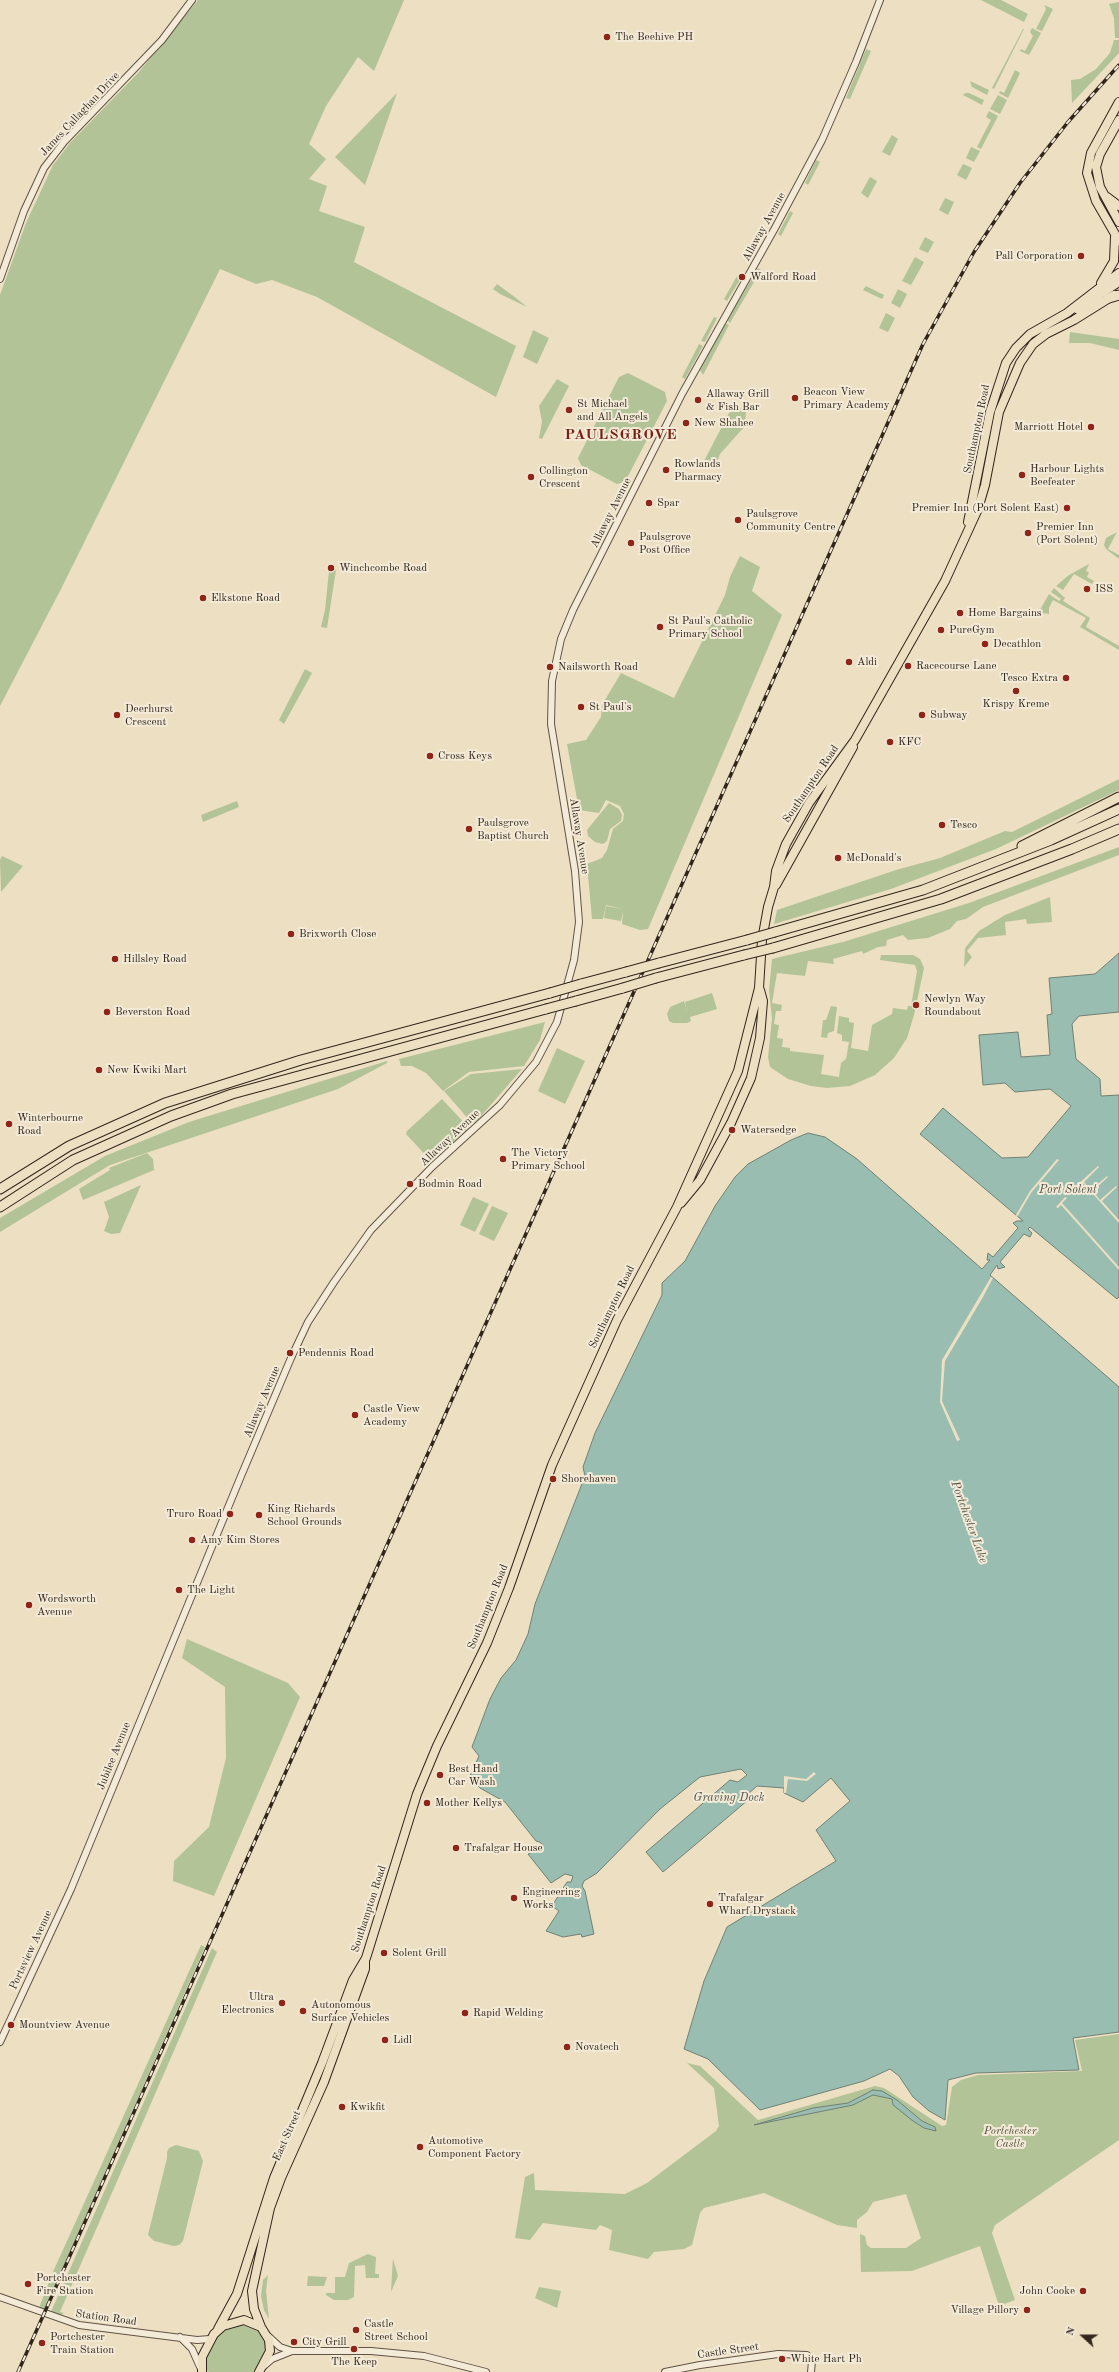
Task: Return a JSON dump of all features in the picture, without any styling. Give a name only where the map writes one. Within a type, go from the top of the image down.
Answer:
[{"type":"highway","points":[[1109,298],[1119,296]]},
{"type":"highway","points":[[956,878],[1119,797]]},
{"type":"highway","points":[[0,1189],[69,1146],[165,1103],[301,1060],[747,940],[923,890],[1051,840],[1119,809]]},
{"type":"highway","points":[[0,1207],[73,1160],[171,1116],[232,1094],[656,978],[744,956],[940,899],[1072,849],[1119,829]]},
{"type":"highway","points":[[1072,849],[1119,834]]},
{"type":"main road","points":[[1092,292],[1113,266],[1117,238],[1096,201],[1087,173],[1091,153],[1119,102]]},
{"type":"main road","points":[[1119,120],[1100,154],[1096,167],[1100,187],[1107,197],[1119,222]]},
{"type":"main road","points":[[1107,197],[1119,206]]},
{"type":"main road","name":"Southampton Road","points":[[968,527],[970,507],[990,412],[1002,372],[1024,339],[1067,313],[1092,292],[1119,273]]},
{"type":"main road","points":[[1067,313],[1073,311],[1119,282]]},
{"type":"main road","name":"Southampton Road","points":[[337,2023],[357,1972],[366,1958],[417,1794],[437,1746],[487,1643],[509,1588],[552,1465],[572,1417],[618,1320],[677,1207],[738,1071],[759,988],[762,940],[778,865],[789,837],[804,810],[855,740],[938,596],[968,527],[978,509],[985,485],[998,412],[1020,362],[1034,344],[1046,334],[1119,292]]},
{"type":"main road","name":"Southampton Road","points":[[774,887],[808,821],[851,753],[855,740]]},
{"type":"main road","points":[[778,865],[808,821],[804,810]]},
{"type":"main road","name":"Southampton Road","points":[[677,1207],[700,1180],[731,1123],[751,1078],[761,1031],[763,1001],[759,988]]},
{"type":"main road","name":"East Street","points":[[261,2328],[254,2309],[252,2291],[270,2208],[281,2178],[327,2073],[365,1969],[366,1958]]},
{"type":"main road","name":"East Street","points":[[201,2370],[210,2339],[218,2329],[237,2294],[274,2178],[337,2023]]},
{"type":"main road","points":[[218,2329],[233,2322],[244,2320],[261,2328],[268,2336],[270,2351],[260,2370]]},
{"type":"street","name":"James Callaghan Drive","points":[[0,280],[26,204],[44,168],[64,142],[162,40],[192,0]]},
{"type":"street","name":"Allaway Avenue","points":[[179,1631],[256,1439],[308,1322],[371,1230],[432,1167],[500,1105],[536,1062],[558,1022],[574,960],[579,922],[575,871],[551,724],[552,681],[561,639],[573,610],[682,394],[775,228],[822,140],[856,62],[880,0]]},
{"type":"street","name":"Jubilee Avenue","points":[[71,1889],[179,1631]]},
{"type":"street","name":"Portsview Avenue","points":[[0,2042],[71,1889]]},
{"type":"street","name":"Station Road","points":[[0,2297],[80,2325],[180,2337],[201,2341],[210,2339]]},
{"type":"street","points":[[268,2336],[280,2347],[292,2351],[371,2351],[411,2354],[486,2372]]},
{"type":"street","points":[[180,2337],[192,2349],[201,2370]]},
{"type":"street","points":[[260,2370],[272,2359],[292,2351]]},
{"type":"street","name":"Castle Street","points":[[665,2372],[752,2357],[794,2354],[810,2357],[812,2361],[811,2372]]},
{"type":"green space","points":[[198,0],[404,0],[374,71],[358,57],[326,106],[309,144],[326,159],[309,179],[327,186],[319,211],[365,227],[354,262],[516,346],[496,397],[317,297],[272,280],[256,284],[220,269],[61,589],[0,706],[0,295],[26,223],[53,165],[70,143],[138,73]]},
{"type":"green space","points":[[981,0],[1001,0],[1028,14],[1024,22]]},
{"type":"green space","points":[[1119,2],[1119,38],[1115,38],[1114,18],[1109,4]]},
{"type":"green space","points":[[1044,5],[1053,9],[1042,31],[1036,29],[1046,9]]},
{"type":"green space","points":[[1032,28],[1041,33],[1029,55],[1020,51],[1021,49],[1025,51],[1033,36],[1030,32]]},
{"type":"green space","points":[[1023,29],[994,89],[992,88]]},
{"type":"green space","points":[[1114,40],[1119,40],[1119,53],[1072,103],[1071,80],[1080,79],[1096,69],[1110,53]]},
{"type":"green space","points":[[866,49],[871,51],[850,99],[846,98]]},
{"type":"green space","points":[[1015,70],[1020,73],[1008,98],[999,93],[1000,91],[1004,93]]},
{"type":"green space","points":[[970,81],[989,90],[987,95],[972,87]]},
{"type":"green space","points":[[397,93],[365,185],[335,157]]},
{"type":"green space","points":[[965,93],[969,93],[984,100],[982,105],[963,95]]},
{"type":"green space","points":[[998,95],[1007,100],[1000,114],[990,109]]},
{"type":"green space","points":[[989,111],[998,116],[981,149],[977,147],[991,120],[986,117]]},
{"type":"green space","points":[[892,135],[898,139],[890,156],[882,152]]},
{"type":"green space","points":[[971,147],[980,151],[974,162],[966,158]]},
{"type":"green space","points":[[816,160],[820,162],[808,185],[805,183]]},
{"type":"green space","points":[[963,164],[972,168],[966,180],[957,175]]},
{"type":"green space","points":[[870,177],[877,181],[868,198],[861,193]]},
{"type":"green space","points":[[945,198],[954,202],[948,215],[939,210]]},
{"type":"green space","points":[[790,211],[793,213],[781,236],[778,234]]},
{"type":"green space","points":[[925,237],[934,242],[928,253],[919,249]]},
{"type":"green space","points":[[915,257],[924,262],[911,285],[902,281]]},
{"type":"green space","points":[[758,268],[761,270],[730,323],[727,320]]},
{"type":"green space","points":[[737,276],[741,278],[727,301],[724,299]]},
{"type":"green space","points":[[497,284],[516,298],[527,307],[493,289]]},
{"type":"green space","points":[[866,286],[884,295],[882,299],[863,290]]},
{"type":"green space","points":[[898,289],[907,294],[900,308],[891,303]]},
{"type":"green space","points":[[886,313],[895,318],[888,332],[879,328]]},
{"type":"green space","points":[[714,317],[717,318],[705,342],[701,341]]},
{"type":"green space","points":[[725,323],[729,325],[703,375],[700,370]]},
{"type":"green space","points":[[533,330],[549,338],[537,364],[523,357]]},
{"type":"green space","points":[[1070,332],[1119,339],[1119,350],[1090,343],[1069,343]]},
{"type":"green space","points":[[699,344],[703,346],[685,379],[682,377]]},
{"type":"green space","points":[[628,373],[665,392],[667,401],[625,482],[617,484],[581,465],[578,458],[619,377]]},
{"type":"green space","points":[[557,379],[569,386],[542,439],[539,438],[542,422],[539,406]]},
{"type":"green space","points":[[736,406],[746,411],[745,426],[720,454],[715,467],[704,461],[729,413]]},
{"type":"green space","points":[[1117,532],[1108,549],[1119,555],[1119,559],[1106,549],[1104,545],[1106,538]]},
{"type":"green space","points":[[740,556],[760,567],[752,591],[782,615],[648,929],[640,930],[622,924],[623,911],[621,921],[604,918],[606,906],[623,909],[606,905],[603,919],[592,919],[587,864],[602,858],[607,850],[613,829],[623,821],[624,814],[620,806],[606,800],[599,813],[579,810],[567,744],[586,740],[601,717],[602,705],[621,673],[674,698],[725,595],[730,577]]},
{"type":"green space","points":[[1089,564],[1086,571],[1089,572],[1087,577],[1094,581],[1092,584],[1074,574],[1063,590],[1056,586],[1069,575]]},
{"type":"green space","points":[[336,570],[327,628],[321,627],[325,610],[329,571]]},
{"type":"green space","points":[[1054,588],[1065,598],[1063,601],[1090,618],[1086,627],[1119,646],[1119,650],[1080,627],[1086,618],[1053,600],[1049,608],[1049,614],[1042,613],[1040,610],[1049,594],[1059,601],[1061,599],[1051,592]]},
{"type":"green space","points":[[305,669],[312,673],[284,724],[279,720]]},
{"type":"green space","points":[[1119,779],[1119,790],[996,849],[891,889],[774,924],[777,910],[896,870],[940,858],[1005,831],[1012,832]]},
{"type":"green space","points":[[237,801],[239,807],[203,822],[201,815]]},
{"type":"green space","points":[[609,803],[619,809],[622,815],[621,821],[610,829],[607,841],[603,844],[595,842],[588,836],[587,830]]},
{"type":"green space","points":[[1119,847],[1119,855],[983,907],[966,919],[957,921],[950,929],[928,938],[908,940],[903,935],[887,940],[886,946],[878,947],[863,954],[862,951],[833,959],[834,964],[808,961],[805,976],[777,973],[772,1003],[782,1005],[781,1011],[776,1011],[774,1024],[779,1025],[777,1038],[783,1039],[782,1047],[790,1048],[790,1051],[824,1055],[821,1074],[839,1077],[841,1063],[846,1059],[849,1042],[842,1041],[842,1035],[837,1033],[839,1016],[849,1018],[849,1022],[854,1023],[851,1048],[868,1051],[872,1025],[892,1014],[893,1008],[907,1010],[908,1006],[911,1006],[917,971],[915,965],[880,960],[881,955],[913,955],[920,959],[924,968],[914,1015],[907,1038],[894,1058],[875,1075],[850,1086],[827,1088],[811,1086],[788,1079],[770,1067],[768,1057],[772,1019],[769,990],[772,959],[843,942],[969,903]]},
{"type":"green space","points":[[2,856],[23,866],[1,892],[0,860]]},
{"type":"green space","points":[[1050,897],[1052,922],[1027,924],[1026,919],[1005,922],[1006,935],[978,938],[967,951],[972,957],[964,967],[965,948],[979,931],[1005,915]]},
{"type":"green space","points":[[712,993],[717,1009],[690,1017],[691,1021],[687,1023],[673,1023],[669,1021],[667,1014],[670,1007],[684,1001],[687,1011],[685,1002]]},
{"type":"green space","points":[[831,1006],[837,1007],[834,1031],[828,1033],[827,1038],[821,1037],[823,1020],[826,1020]]},
{"type":"green space","points":[[545,1022],[540,1040],[524,1066],[469,1072],[443,1091],[426,1073],[412,1066],[401,1066],[399,1059]]},
{"type":"green space","points":[[557,1048],[585,1061],[565,1104],[538,1091]]},
{"type":"green space","points":[[387,1061],[387,1063],[338,1089],[110,1165],[0,1232],[0,1218],[105,1156],[189,1122]]},
{"type":"green space","points":[[522,1069],[475,1123],[470,1121],[444,1091],[471,1074]]},
{"type":"green space","points":[[442,1099],[469,1128],[431,1161],[406,1134],[407,1131]]},
{"type":"green space","points":[[147,1153],[153,1159],[154,1170],[83,1200],[79,1189],[110,1170],[109,1168]]},
{"type":"green space","points":[[141,1185],[120,1233],[111,1234],[104,1231],[109,1217],[104,1202]]},
{"type":"green space","points":[[473,1197],[489,1204],[475,1232],[460,1225]]},
{"type":"green space","points":[[492,1206],[508,1213],[494,1241],[479,1234]]},
{"type":"green space","points":[[187,1639],[288,1683],[300,1697],[214,1896],[173,1881],[174,1861],[209,1827],[226,1758],[225,1687],[182,1658]]},
{"type":"green space","points":[[201,1945],[205,1947],[44,2310],[39,2308],[52,2274]]},
{"type":"green space","points":[[212,1948],[217,1952],[60,2312],[64,2313],[59,2316],[50,2314]]},
{"type":"green space","name":"Portchester Castle","points":[[1119,2034],[1119,2140],[995,2225],[992,2233],[1015,2300],[999,2306],[980,2246],[912,2271],[861,2272],[860,2234],[865,2236],[867,2245],[871,2248],[906,2248],[921,2238],[906,2194],[873,2202],[867,2212],[857,2220],[857,2228],[837,2225],[764,2193],[704,2208],[700,2213],[692,2245],[684,2249],[654,2252],[648,2259],[609,2250],[612,2230],[600,2225],[596,2230],[543,2223],[530,2240],[515,2238],[525,2177],[534,2173],[535,2190],[625,2194],[647,2183],[716,2131],[719,2126],[714,2088],[687,2063],[700,2066],[758,2120],[875,2086],[884,2088],[942,2126],[946,2125],[952,2087],[961,2080],[978,2075],[1082,2071],[1075,2040]]},
{"type":"green space","points":[[176,2145],[199,2151],[203,2161],[183,2241],[179,2245],[174,2246],[154,2241],[148,2235],[167,2158],[167,2152],[169,2148]]},
{"type":"green space","points":[[368,2254],[376,2257],[375,2274],[379,2274],[379,2278],[366,2278],[365,2265],[355,2266],[354,2297],[348,2300],[334,2300],[326,2295],[326,2293],[335,2293],[335,2277],[345,2277],[349,2263]]},
{"type":"green space","points":[[393,2259],[398,2276],[391,2292],[392,2274]]},
{"type":"green space","points":[[268,2275],[266,2291],[269,2319],[264,2310],[261,2296],[263,2280]]},
{"type":"green space","points":[[308,2276],[327,2277],[324,2286],[307,2286]]},
{"type":"green space","points":[[539,2287],[561,2291],[557,2308],[535,2298]]},
{"type":"green space","points":[[245,2324],[257,2328],[265,2340],[265,2352],[258,2369],[255,2372],[209,2372],[206,2370],[206,2359],[215,2338],[229,2327]]},
{"type":"water","points":[[1119,953],[1119,1012],[1079,1016],[1072,1024],[1076,1059],[1100,1079],[1101,1096],[1119,1095],[1119,1297],[1117,1299],[1030,1227],[1028,1229],[1032,1233],[1030,1237],[1024,1234],[1000,1262],[1005,1267],[998,1269],[997,1265],[990,1275],[1119,1387],[1119,2032],[1073,2038],[1079,2070],[976,2073],[948,2080],[945,2120],[929,2111],[913,2097],[899,2076],[890,2069],[864,2081],[760,2110],[708,2059],[684,2049],[704,1981],[727,1927],[836,1861],[816,1830],[850,1801],[831,1778],[803,1802],[784,1793],[784,1788],[757,1786],[748,1794],[748,1800],[663,1872],[646,1852],[730,1780],[738,1782],[747,1775],[741,1769],[700,1777],[660,1809],[597,1873],[584,1881],[582,1886],[585,1891],[594,1934],[582,1937],[581,1934],[563,1937],[546,1931],[559,1911],[552,1906],[567,1882],[571,1882],[573,1876],[565,1874],[551,1883],[528,1854],[544,1847],[540,1842],[536,1841],[505,1802],[480,1788],[470,1776],[479,1756],[472,1747],[490,1699],[501,1678],[516,1660],[528,1634],[535,1604],[585,1476],[583,1467],[595,1433],[662,1295],[662,1283],[685,1261],[715,1206],[735,1177],[748,1164],[791,1140],[808,1133],[825,1137],[857,1159],[982,1269],[990,1260],[987,1260],[988,1253],[993,1257],[1018,1228],[1013,1223],[1023,1221],[920,1134],[943,1108],[1002,1158],[1028,1157],[1071,1106],[1050,1089],[1015,1092],[1005,1083],[983,1085],[979,1035],[1018,1032],[1021,1057],[1050,1055],[1047,1015],[1052,1014],[1049,978],[1095,974]]},
{"type":"water","points":[[873,2090],[882,2091],[897,2100],[922,2121],[935,2127],[936,2131],[924,2128],[913,2121],[893,2105],[892,2099],[873,2095],[853,2105],[754,2125],[813,2108],[848,2103]]},
{"type":"pier","points":[[1057,1159],[1059,1160],[1031,1193],[1017,1217],[1016,1215],[1030,1191]]},
{"type":"pier","points":[[1098,1166],[1099,1167],[1084,1182],[1091,1190],[1107,1176],[1108,1177],[1093,1191],[1100,1200],[1116,1186],[1117,1187],[1102,1201],[1119,1220],[1119,1223],[1083,1183],[1077,1187],[1076,1186]]},
{"type":"pier","points":[[1065,1197],[1067,1198],[1062,1203],[1119,1267],[1119,1270],[1061,1205],[1058,1208],[1056,1207]]},
{"type":"pier","points":[[991,1277],[993,1278],[983,1297],[945,1361],[942,1401],[960,1440],[957,1441],[940,1402],[942,1360]]},
{"type":"pier","points":[[814,1772],[816,1774],[807,1781],[788,1779],[786,1793],[784,1793],[784,1776],[806,1779]]},
{"type":"railway","points":[[18,2372],[923,344],[974,252],[1020,183],[1068,122],[1119,65]]},
{"type":"place","name":"The Beehive PH","points":[[607,37]]},
{"type":"place","name":"Pall Corporation","points":[[1081,256]]},
{"type":"place","name":"Walford Road","points":[[742,277]]},
{"type":"place","name":"Beacon View Primary Academy","points":[[795,398]]},
{"type":"place","name":"Allaway Grill & Fish Bar","points":[[698,400]]},
{"type":"place","name":"St Michael and All Angels","points":[[569,410]]},
{"type":"place","name":"New Shahee","points":[[686,423]]},
{"type":"place","name":"Marriott Hotel","points":[[1091,427]]},
{"type":"place","name":"Rowlands Pharmacy","points":[[666,470]]},
{"type":"place","name":"Harbour Lights Beefeater","points":[[1022,475]]},
{"type":"place","name":"Collington Crescent","points":[[531,477]]},
{"type":"place","name":"Spar","points":[[649,503]]},
{"type":"place","name":"Premier Inn (Port Solent East)","points":[[1067,508]]},
{"type":"place","name":"Paulsgrove Community Centre","points":[[738,520]]},
{"type":"place","name":"Premier Inn (Port Solent)","points":[[1028,533]]},
{"type":"place","name":"Paulsgrove Post Office","points":[[631,543]]},
{"type":"place","name":"Winchcombe Road","points":[[331,568]]},
{"type":"place","name":"ISS","points":[[1087,589]]},
{"type":"place","name":"Elkstone Road","points":[[203,598]]},
{"type":"place","name":"Home Bargains","points":[[960,613]]},
{"type":"place","name":"St Paul's Catholic Primary School","points":[[660,627]]},
{"type":"place","name":"PureGym","points":[[941,630]]},
{"type":"place","name":"Decathlon","points":[[985,644]]},
{"type":"place","name":"Aldi","points":[[849,662]]},
{"type":"place","name":"Racecourse Lane","points":[[908,666]]},
{"type":"place","name":"Nailsworth Road","points":[[550,667]]},
{"type":"place","name":"Tesco Extra","points":[[1066,678]]},
{"type":"place","name":"Krispy Kreme","points":[[1016,691]]},
{"type":"place","name":"St Paul's","points":[[581,707]]},
{"type":"place","name":"Deerhurst Crescent","points":[[117,715]]},
{"type":"place","name":"Subway","points":[[922,715]]},
{"type":"place","name":"KFC","points":[[890,742]]},
{"type":"place","name":"Cross Keys","points":[[430,756]]},
{"type":"place","name":"Tesco","points":[[942,825]]},
{"type":"place","name":"Paulsgrove Baptist Church","points":[[469,829]]},
{"type":"place","name":"McDonald's","points":[[838,858]]},
{"type":"place","name":"Brixworth Close","points":[[291,934]]},
{"type":"place","name":"Hillsley Road","points":[[115,959]]},
{"type":"place","name":"Newlyn Way Roundabout","points":[[916,1005]]},
{"type":"place","name":"Beverston Road","points":[[107,1012]]},
{"type":"place","name":"New Kwiki Mart","points":[[99,1070]]},
{"type":"place","name":"Winterbourne Road","points":[[9,1124]]},
{"type":"place","name":"Watersedge","points":[[732,1130]]},
{"type":"place","name":"The Victory Primary School","points":[[503,1159]]},
{"type":"place","name":"Bodmin Road","points":[[410,1184]]},
{"type":"place","name":"Pendennis Road","points":[[290,1353]]},
{"type":"place","name":"Castle View Academy","points":[[355,1415]]},
{"type":"place","name":"Shorehaven","points":[[553,1479]]},
{"type":"place","name":"Truro Road","points":[[230,1514]]},
{"type":"place","name":"King Richards School Grounds","points":[[259,1515]]},
{"type":"place","name":"Amy Kim Stores","points":[[192,1540]]},
{"type":"place","name":"The Light","points":[[179,1590]]},
{"type":"place","name":"Wordsworth Avenue","points":[[29,1605]]},
{"type":"place","name":"Best Hand Car Wash","points":[[440,1775]]},
{"type":"place","name":"Mother Kellys","points":[[427,1803]]},
{"type":"place","name":"Trafalgar House","points":[[456,1848]]},
{"type":"place","name":"Engineering Works","points":[[514,1898]]},
{"type":"place","name":"Trafalgar Wharf Drystack","points":[[710,1904]]},
{"type":"place","name":"Solent Grill","points":[[384,1953]]},
{"type":"place","name":"Ultra Electronics","points":[[282,2003]]},
{"type":"place","name":"Autonomous Surface Vehicles","points":[[303,2011]]},
{"type":"place","name":"Rapid Welding","points":[[465,2013]]},
{"type":"place","name":"Mountview Avenue","points":[[11,2025]]},
{"type":"place","name":"Lidl","points":[[385,2040]]},
{"type":"place","name":"Novatech","points":[[567,2047]]},
{"type":"place","name":"Kwikfit","points":[[342,2107]]},
{"type":"place","name":"Automotive Component Factory","points":[[420,2147]]},
{"type":"place","name":"Portchester Fire Station","points":[[28,2284]]},
{"type":"place","name":"John Cooke","points":[[1083,2291]]},
{"type":"place","name":"Village Pillory","points":[[1027,2310]]},
{"type":"place","name":"Castle Street School","points":[[356,2330]]},
{"type":"place","name":"City Grill","points":[[294,2342]]},
{"type":"place","name":"Portchester Train Station","points":[[42,2343]]},
{"type":"place","name":"The Keep","points":[[354,2349]]},
{"type":"place","name":"White Hart Ph","points":[[782,2359]]},
{"type":"district","name":"PAULSGROVE","points":[[621,435]]},
{"type":"water label","name":"Port Solent","points":[[1068,1190]]},
{"type":"water label","name":"Portchester Lake","points":[[969,1522]]},
{"type":"water label","name":"Graving Dock","points":[[729,1798]]}]
